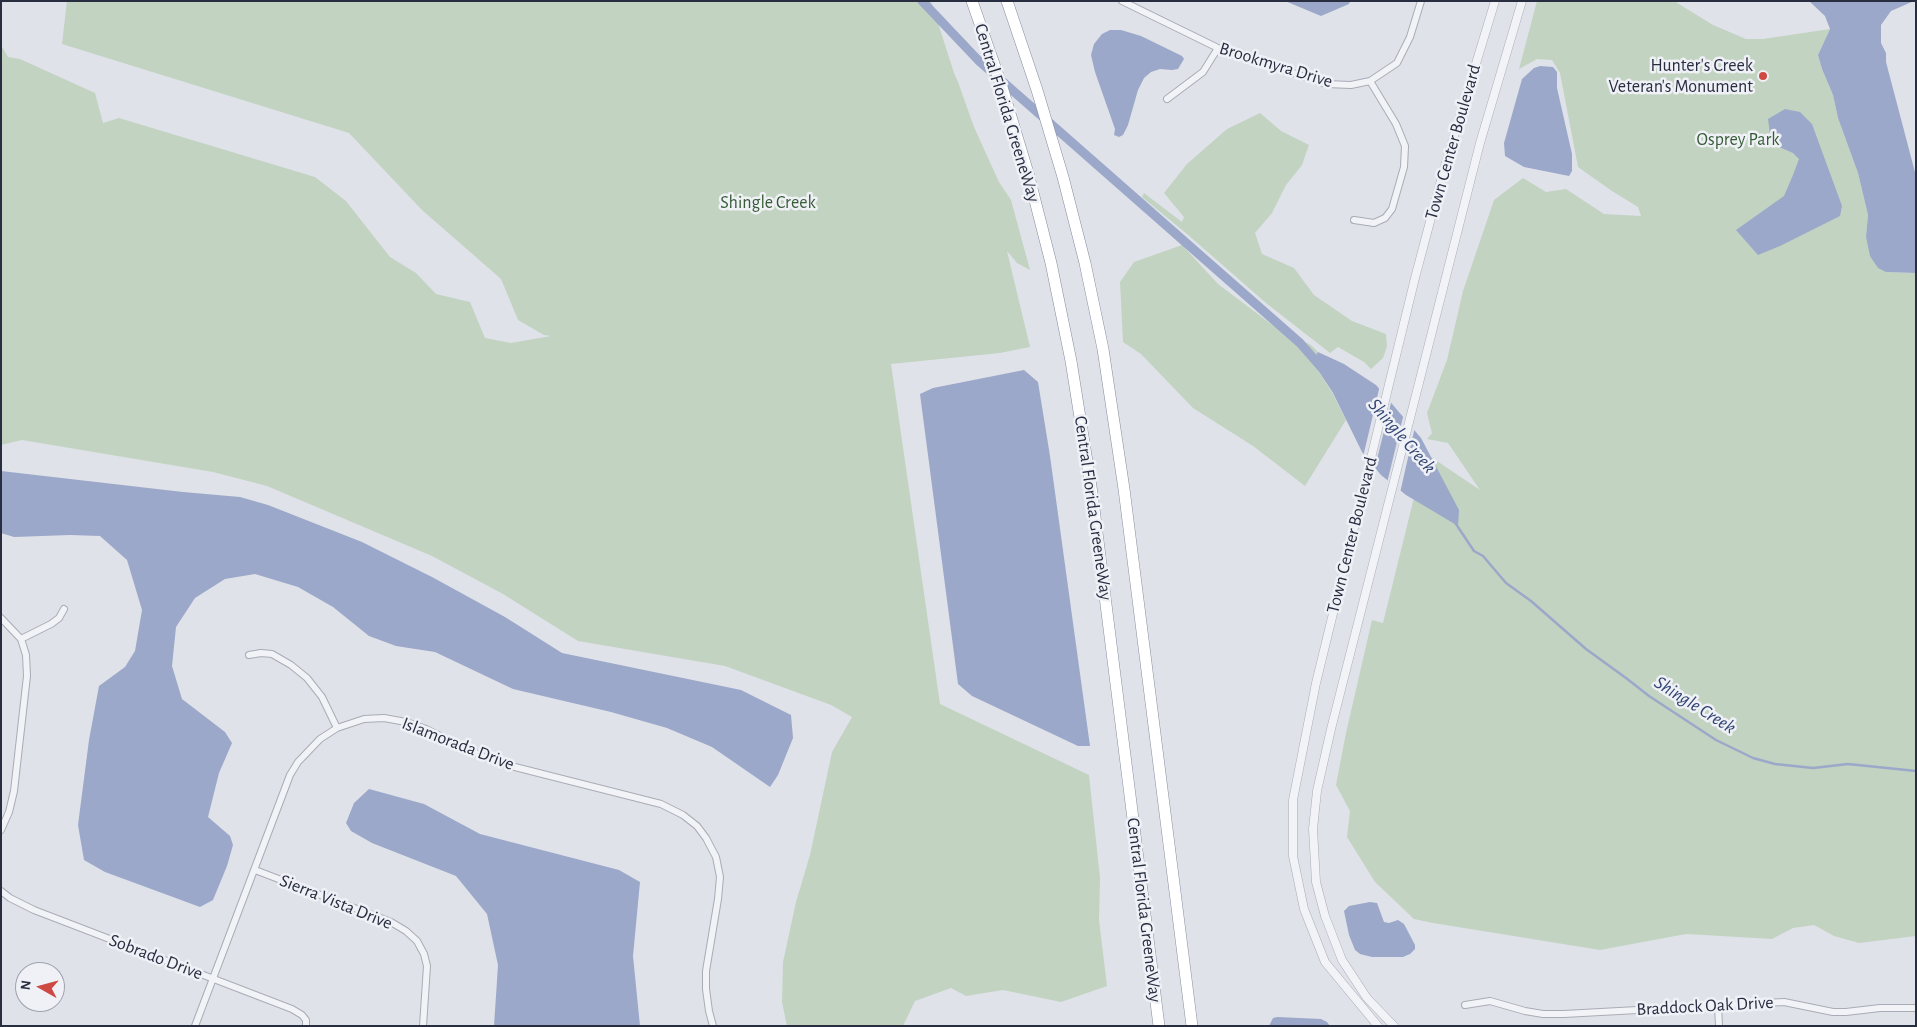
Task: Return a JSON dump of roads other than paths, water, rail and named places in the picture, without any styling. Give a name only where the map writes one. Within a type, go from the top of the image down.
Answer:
[{"type":"highway","name":"Central Florida GreeneWay","points":[[972,1],[1015,130],[1039,216],[1071,361],[1092,493],[1159,1026]]},
{"type":"highway","name":"Central Florida GreeneWay","points":[[1007,1],[1037,90],[1075,222],[1096,314],[1111,398],[1129,525],[1192,1026]]},
{"type":"street","name":"Brookmyra Drive","points":[[1122,1],[1218,48],[1326,84],[1351,85],[1370,81],[1397,62],[1410,37],[1421,1]]},
{"type":"street","name":"Town Center Boulevard","points":[[1378,1026],[1325,962],[1304,909],[1293,856],[1293,800],[1316,683],[1395,361],[1444,169],[1495,1]]},
{"type":"street","name":"Town Center Boulevard","points":[[1394,1026],[1368,998],[1342,960],[1324,916],[1316,882],[1313,829],[1317,791],[1331,729],[1480,143],[1522,1]]},
{"type":"street","points":[[1166,99],[1203,72],[1218,48]]},
{"type":"street","points":[[1354,220],[1374,223],[1385,218],[1392,209],[1404,167],[1405,146],[1396,124],[1370,81]]},
{"type":"street","points":[[21,640],[60,618],[64,609]]},
{"type":"street","points":[[1,618],[21,640],[26,655],[27,676],[14,791],[9,812],[1,830]]},
{"type":"street","points":[[249,655],[272,654],[291,665],[307,678],[322,697],[337,728]]},
{"type":"street","name":"Islamorada Drive","points":[[195,1026],[290,775],[310,748],[337,728],[364,719],[384,718],[406,722],[426,729],[486,758],[507,765],[661,804],[690,820],[706,838],[716,857],[720,877],[706,971],[709,1011],[713,1026]]},
{"type":"street","name":"Sierra Vista Drive","points":[[255,870],[391,922],[406,931],[417,941],[424,954],[427,966],[423,1026]]},
{"type":"street","name":"Sobrado Drive","points":[[1,891],[10,898],[34,910],[292,1009],[302,1015],[306,1020],[306,1026]]},
{"type":"street","name":"Braddock Oak Drive","points":[[1465,1005],[1490,1002],[1543,1014],[1784,1002],[1833,1012],[1880,1008],[1916,1008]]},
{"type":"street","points":[[1718,1006],[1719,1026]]},
{"type":"water","points":[[1285,1],[1350,1],[1349,4],[1321,16]]},
{"type":"water","points":[[1809,1],[1914,1],[1891,11],[1881,25],[1881,43],[1886,53],[1886,62],[1916,176],[1916,273],[1886,272],[1878,268],[1870,256],[1866,237],[1868,215],[1858,173],[1818,55],[1830,29],[1825,16]]},
{"type":"water","points":[[1110,30],[1121,30],[1141,36],[1182,56],[1184,59],[1178,69],[1160,69],[1151,72],[1144,78],[1138,90],[1128,125],[1123,135],[1119,137],[1114,135],[1115,129],[1091,55],[1094,44],[1102,34]]},
{"type":"water","points":[[1540,66],[1553,67],[1557,72],[1557,88],[1572,154],[1572,171],[1569,176],[1524,167],[1505,156],[1504,143],[1522,79],[1534,68]]},
{"type":"water","points":[[1785,109],[1800,112],[1812,124],[1842,206],[1840,216],[1758,255],[1736,230],[1784,196],[1793,175],[1799,159],[1793,153],[1777,146],[1770,134],[1768,119]]},
{"type":"water","points":[[1318,352],[1344,364],[1376,385],[1421,438],[1459,510],[1458,526],[1406,495],[1381,475],[1362,452],[1333,393],[1314,364],[1314,358]]},
{"type":"water","points":[[1024,370],[1038,382],[1090,746],[1078,746],[972,696],[958,684],[920,394],[933,388]]},
{"type":"water","points":[[1,471],[240,497],[268,505],[362,542],[432,577],[505,617],[562,653],[741,690],[791,715],[793,738],[778,775],[770,787],[712,747],[667,728],[611,712],[513,689],[435,652],[396,646],[369,636],[333,607],[298,587],[255,574],[225,579],[195,598],[176,627],[172,666],[182,699],[225,732],[232,743],[219,773],[208,817],[230,836],[233,845],[227,866],[213,900],[200,907],[105,872],[84,860],[78,825],[89,740],[99,686],[125,667],[135,651],[142,610],[127,560],[100,536],[14,537],[1,533]]},
{"type":"water","points":[[369,789],[424,804],[480,834],[619,870],[640,882],[633,956],[640,1026],[494,1026],[498,965],[487,914],[456,876],[372,843],[351,831],[346,823],[354,803]]},
{"type":"water","points":[[1370,902],[1377,903],[1384,922],[1389,923],[1398,920],[1404,924],[1415,945],[1415,949],[1410,954],[1403,957],[1372,957],[1360,954],[1355,950],[1349,935],[1344,911],[1349,906]]},
{"type":"water","points":[[1273,1018],[1321,1019],[1330,1026],[1269,1026]]},
{"type":"waterway","name":"Shingle Creek","points":[[922,1],[978,60],[1300,343],[1321,367]]},
{"type":"waterway","name":"Shingle Creek","points":[[1456,524],[1474,551],[1483,556],[1506,583],[1531,601],[1586,649],[1649,696],[1716,740],[1753,758],[1775,764],[1813,768],[1848,764],[1916,771]]},
{"type":"place","name":"Hunter's Creek Veteran's Monument","points":[[1763,76]]},
{"type":"park label","name":"Osprey Park","points":[[1738,140]]}]
